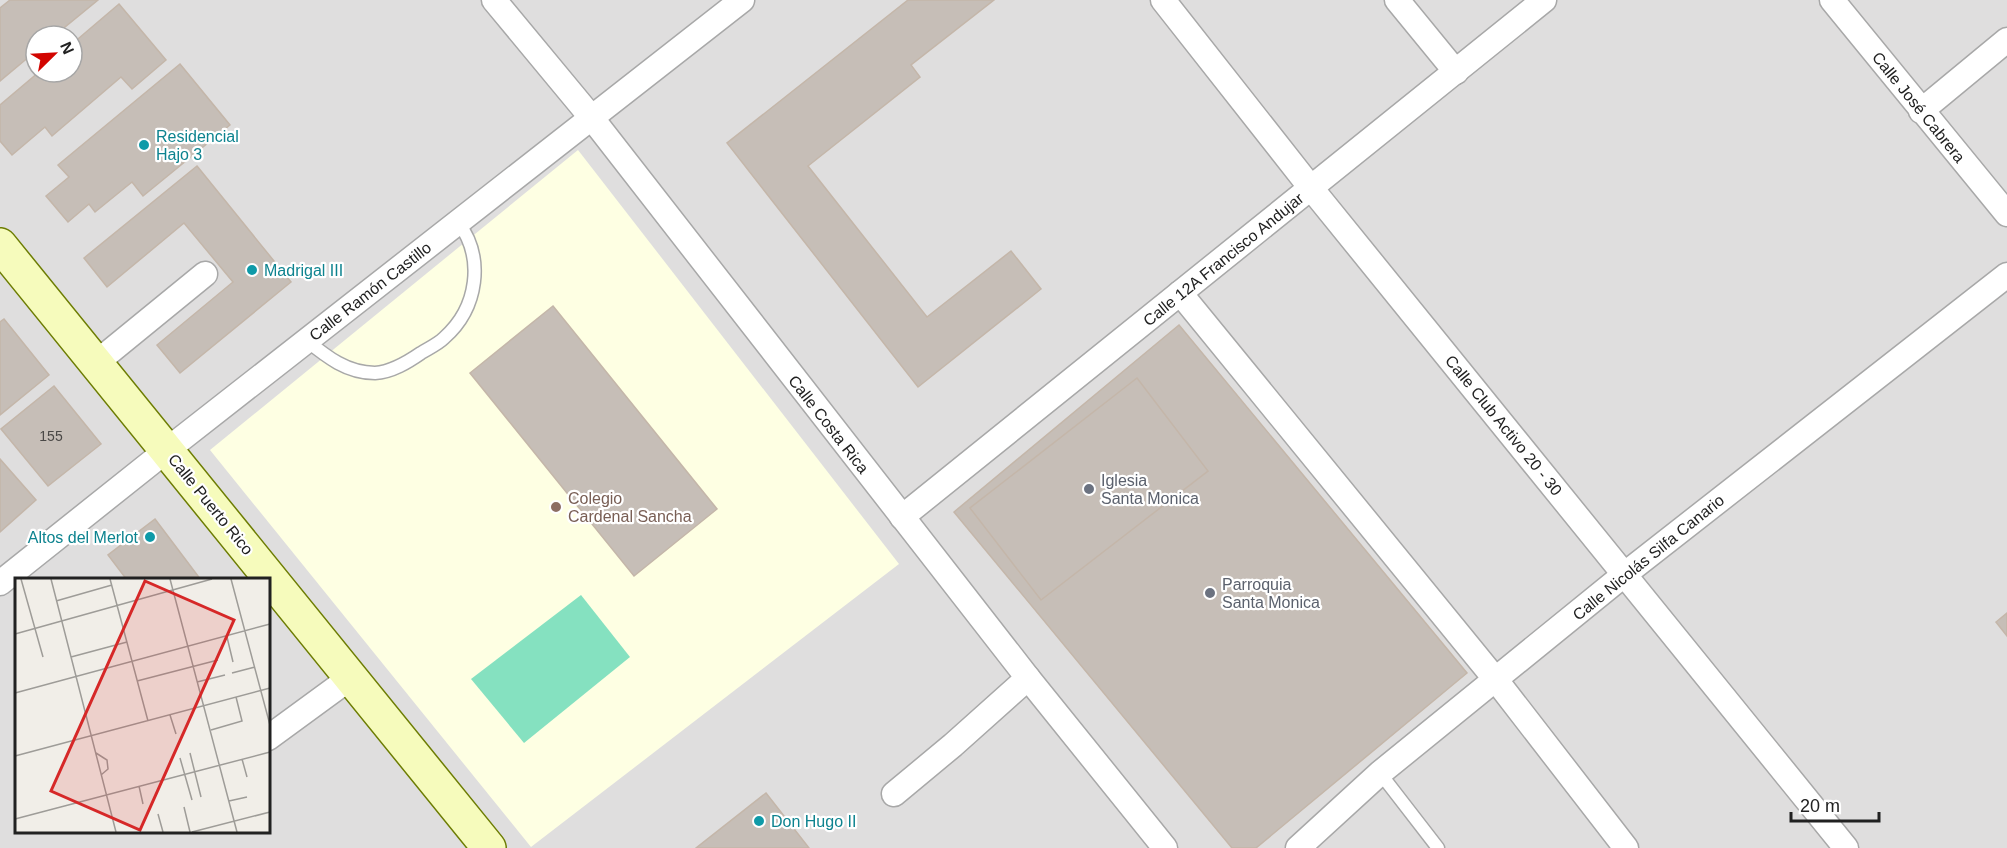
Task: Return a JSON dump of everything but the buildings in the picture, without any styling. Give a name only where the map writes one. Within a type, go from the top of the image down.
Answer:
[{"type":"street","name":"Calle Costa Rica","points":[[494,0],[591,117],[1028,678],[1165,848]]},
{"type":"street","name":"Calle Ramón Castillo","points":[[0,583],[306,340],[742,0]]},
{"type":"street","name":"Calle Club Activo 20 - 30","points":[[1163,0],[1311,188],[1846,848]]},
{"type":"street","points":[[1397,0],[1456,72]]},
{"type":"street","name":"Calle 12A Francisco Andujar","points":[[902,517],[1544,0]]},
{"type":"street","name":"Calle José Cabrera","points":[[1832,0],[2007,214]]},
{"type":"street","points":[[1921,111],[2007,40]]},
{"type":"street","name":"Calle Puerto Rico","points":[[0,245],[270,578]]},
{"type":"street","points":[[96,363],[205,273]]},
{"type":"street","name":"Calle Nicolás Silfa Canario","points":[[1298,848],[1380,774],[1625,574],[2007,274]]},
{"type":"street","points":[[1180,293],[1496,680],[1626,848]]},
{"type":"street","name":"Calle Puerto Rico","points":[[270,578],[489,848]]},
{"type":"street","points":[[270,737],[350,678]]},
{"type":"street","points":[[894,794],[1028,678]]},
{"type":"lane","points":[[306,340],[328,358],[350,369],[377,373],[404,365],[445,337],[466,310],[476,279],[467,234],[458,222]]},
{"type":"lane","points":[[1380,774],[1438,848]]},
{"type":"shaded area","points":[[0,0],[2007,0],[2007,848],[0,848]]},
{"type":"shaded area","name":"Colegio Cardenal Sancha","points":[[578,150],[899,564],[531,847],[210,450]]},
{"type":"green space","points":[[581,595],[630,657],[524,743],[471,679]]},
{"type":"place","name":"Residencial Hajo 3","points":[[144,145]]},
{"type":"place","name":"Madrigal III","points":[[252,270]]},
{"type":"place","name":"Iglesia Santa Monica","points":[[1089,489]]},
{"type":"place","name":"Colegio Cardenal Sancha","points":[[556,507]]},
{"type":"place","name":"Altos del Merlot","points":[[150,537]]},
{"type":"place","name":"Parroquia Santa Monica","points":[[1210,593]]},
{"type":"place","name":"Don Hugo II","points":[[759,821]]}]
